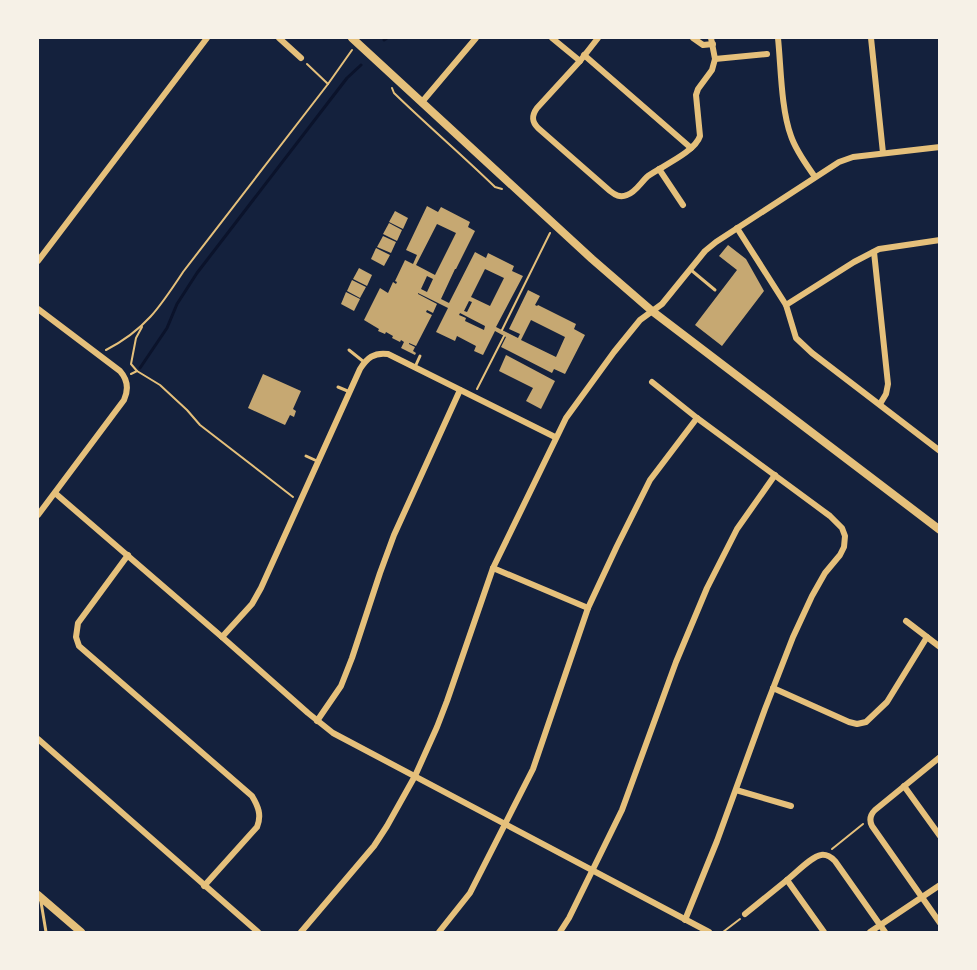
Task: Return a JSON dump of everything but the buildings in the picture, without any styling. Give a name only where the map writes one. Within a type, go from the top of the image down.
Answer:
[{"type":"street","points":[[38,261],[207,38]]},
{"type":"street","points":[[279,38],[301,58]]},
{"type":"street","points":[[352,38],[592,259],[652,311],[939,530]]},
{"type":"street","points":[[422,102],[476,38]]},
{"type":"street","points":[[552,38],[582,58],[691,148]]},
{"type":"street","points":[[598,38],[535,111],[533,118],[535,126],[618,196],[623,197],[698,141],[700,136],[697,91],[712,70],[715,59],[712,41],[700,44],[693,38]]},
{"type":"street","points":[[778,38],[784,102],[789,128],[796,147],[815,177]]},
{"type":"street","points":[[871,38],[883,153]]},
{"type":"street","points":[[715,59],[767,54]]},
{"type":"street","points":[[301,933],[374,846],[415,776],[447,701],[493,568],[555,437],[614,352],[640,320],[662,304],[709,247],[815,177],[845,159],[939,147]]},
{"type":"street","points":[[659,169],[683,205]]},
{"type":"street","points":[[737,228],[786,305],[798,341],[939,451]]},
{"type":"street","points":[[786,305],[879,249],[939,240]]},
{"type":"street","points":[[874,252],[888,384],[886,394],[880,404]]},
{"type":"street","points":[[38,309],[120,371],[125,377],[127,390],[124,400],[38,515]]},
{"type":"street","points":[[222,637],[256,597],[367,359],[376,354],[388,354],[555,437]]},
{"type":"street","points":[[652,382],[830,516],[842,528],[845,536],[844,547],[840,555],[825,573],[793,637],[702,881],[685,920]]},
{"type":"street","points":[[317,721],[341,686],[393,535],[460,390]]},
{"type":"street","points":[[439,933],[470,893],[533,769],[588,608],[650,480],[697,418]]},
{"type":"street","points":[[560,933],[622,810],[675,662],[707,588],[737,530],[775,475]]},
{"type":"street","points":[[55,493],[333,733],[709,933]]},
{"type":"street","points":[[128,555],[78,623],[76,637],[79,646],[252,796],[258,806],[257,826],[204,886]]},
{"type":"street","points":[[493,568],[588,608]]},
{"type":"street","points":[[906,621],[939,646]]},
{"type":"street","points":[[773,688],[849,722],[857,724],[866,722],[887,702],[927,637]]},
{"type":"street","points":[[38,740],[258,933]]},
{"type":"street","points":[[939,757],[873,812],[870,818],[872,826],[939,923]]},
{"type":"street","points":[[904,786],[939,836]]},
{"type":"street","points":[[736,790],[791,806]]},
{"type":"street","points":[[745,914],[816,857],[826,855],[835,861],[885,933]]},
{"type":"street","points":[[788,880],[824,933]]},
{"type":"street","points":[[870,933],[939,885]]},
{"type":"street","points":[[39,896],[81,933]]},
{"type":"lane","points":[[690,269],[715,290]]},
{"type":"lane","points":[[349,350],[364,362]]},
{"type":"lane","points":[[415,367],[420,356]]},
{"type":"lane","points":[[338,387],[350,392]]},
{"type":"lane","points":[[306,456],[319,461]]},
{"type":"lane","points":[[39,896],[46,933]]},
{"type":"path","points":[[301,501],[291,496],[200,425],[160,385],[137,371],[131,364],[136,338],[143,326],[328,84],[352,49]]},
{"type":"path","points":[[301,58],[328,84]]},
{"type":"path","points":[[392,86],[394,93],[418,116],[495,187],[501,188],[509,195]]},
{"type":"path","points":[[502,330],[550,234]]},
{"type":"path","points":[[98,353],[125,340],[143,326]]},
{"type":"path","points":[[473,397],[504,336]]},
{"type":"path","points":[[125,377],[137,371]]},
{"type":"path","points":[[826,855],[870,818]]},
{"type":"path","points":[[723,933],[745,914]]},
{"type":"waterway","points":[[140,368],[167,328],[177,304],[197,273],[347,78],[361,65]]}]
